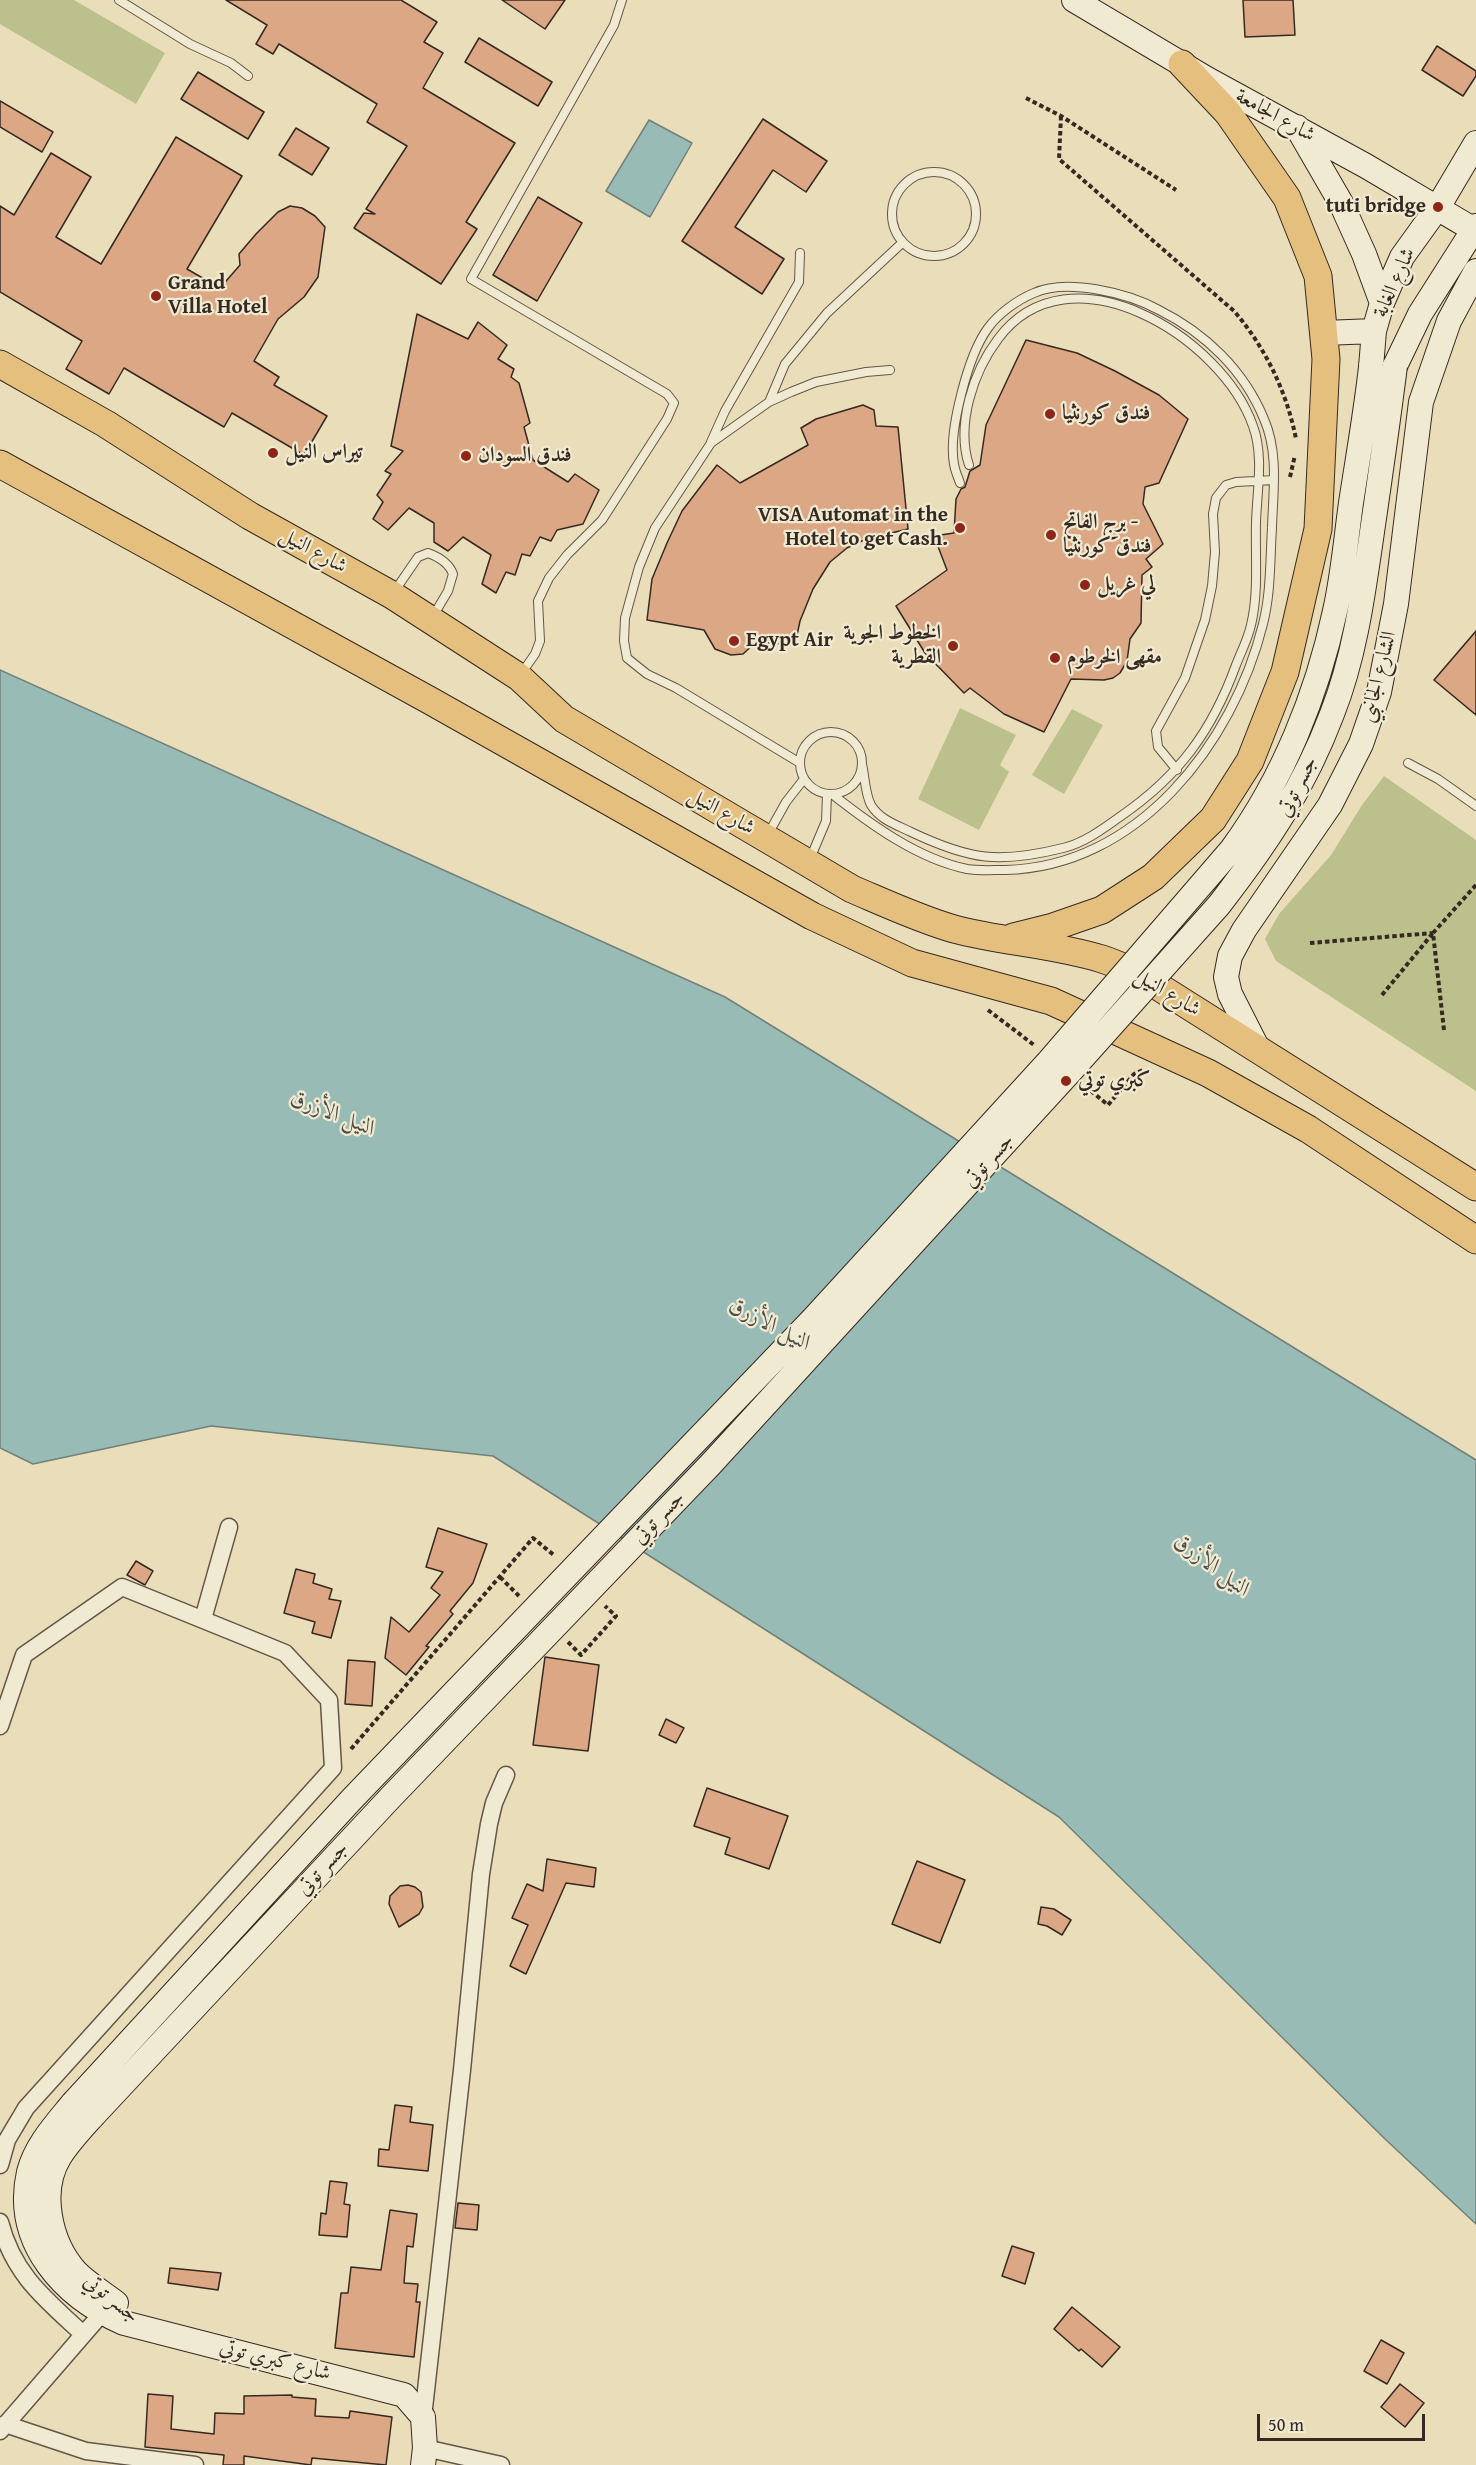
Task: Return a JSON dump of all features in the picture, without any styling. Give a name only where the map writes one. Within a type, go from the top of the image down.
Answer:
[{"type":"main road","points":[[1000,940],[1053,927],[1102,910],[1153,877],[1213,819],[1250,761],[1285,672],[1318,529],[1326,359],[1318,276],[1287,198],[1228,113],[1182,64]]},
{"type":"main road","name":"شارع النيل","points":[[0,364],[106,424],[250,516],[392,594],[430,621],[519,677],[564,719],[852,889],[897,909],[952,928],[1000,940],[1103,959],[1140,975],[1476,1188]]},
{"type":"main road","points":[[0,464],[439,706],[812,916],[912,963],[1051,1001],[1209,1073],[1308,1129],[1476,1240]]},
{"type":"street","name":"شارع الجامعة","points":[[1074,0],[1103,7],[1182,64],[1475,229]]},
{"type":"street","points":[[1296,127],[1341,203],[1364,254],[1382,303]]},
{"type":"street","name":"شارع الغابة","points":[[1371,367],[1374,331],[1382,303],[1402,257],[1438,207],[1476,143]]},
{"type":"street","name":"شارع الغابة","points":[[1395,366],[1420,314],[1475,229]]},
{"type":"street","name":"الشارع الجانبي","points":[[1259,1051],[1230,994],[1226,977],[1230,956],[1244,930],[1330,805],[1361,744],[1379,692],[1396,604],[1421,402],[1449,321],[1476,271]]},
{"type":"street","points":[[1324,333],[1374,331]]},
{"type":"street","name":"جسر توتي","points":[[83,2110],[390,1798],[702,1474],[1211,914],[1260,852],[1287,812],[1308,772],[1333,713],[1346,670],[1358,624],[1395,366]]},
{"type":"street","name":"جسر توتي","points":[[146,2327],[124,2323],[107,2307],[66,2259],[53,2227],[50,2210],[51,2183],[58,2158],[83,2110],[352,1799],[821,1310],[1049,1061],[1233,849],[1266,796],[1298,732],[1318,677],[1335,610],[1371,367]]},
{"type":"street","points":[[203,1619],[229,1527]]},
{"type":"street","points":[[0,1726],[24,1655],[122,1587],[285,1653],[328,1700],[333,1768],[26,2108],[7,2140],[0,2165]]},
{"type":"street","points":[[501,2465],[424,2457],[423,2417],[462,2070],[481,1874],[494,1803],[506,1775]]},
{"type":"street","points":[[0,2222],[12,2257],[23,2276],[83,2334]]},
{"type":"street","points":[[107,2307],[2,2427],[86,2458],[195,2465]]},
{"type":"street","name":"شارع كبري توتي","points":[[146,2327],[404,2395],[423,2417]]},
{"type":"lane","points":[[119,0],[190,44],[231,63],[248,76]]},
{"type":"lane","points":[[519,677],[535,654],[540,641],[538,601],[549,578],[567,555],[602,520],[668,419],[674,404],[667,394],[471,279],[614,25],[622,0]]},
{"type":"lane","points":[[929,172],[945,173],[959,180],[970,192],[975,206],[976,222],[970,236],[960,248],[946,255],[930,257],[915,252],[902,243],[894,230],[891,214],[894,199],[902,186],[914,176],[929,172]]},
{"type":"lane","points":[[769,402],[784,364],[827,313],[902,243]]},
{"type":"lane","points":[[800,253],[799,282],[725,411],[711,443],[655,528],[639,567],[625,618],[624,641],[627,658],[647,674],[676,688],[800,763]]},
{"type":"lane","points":[[960,483],[954,466],[953,445],[968,369],[977,345],[990,325],[1013,305],[1036,292],[1071,288],[1101,290],[1137,298],[1181,321],[1202,335],[1233,368],[1258,406],[1265,420],[1271,442],[1274,480],[1268,596],[1264,623],[1248,670],[1228,715],[1198,763],[1166,799],[1147,815],[1111,840],[1075,858],[1032,869],[965,868],[923,853],[884,832],[829,794],[814,789],[804,779],[800,763],[802,751],[809,741],[820,734],[831,732],[844,735],[854,742],[860,752],[870,803],[884,819],[951,850],[999,859],[1034,855],[1073,845],[1108,825],[1140,803],[1178,770],[1196,748],[1211,723],[1233,675],[1251,626],[1256,580],[1258,440],[1252,422],[1234,390],[1208,359],[1189,342],[1146,315],[1098,301],[1075,299],[1055,301],[1019,317],[1004,331],[989,351],[978,374],[968,410],[964,436],[969,465]]},
{"type":"lane","points":[[711,443],[769,402],[816,382],[866,372],[890,370]]},
{"type":"lane","points":[[1178,770],[1158,747],[1156,731],[1185,678],[1206,620],[1215,552],[1214,506],[1220,491],[1226,485],[1274,480]]},
{"type":"lane","points":[[392,594],[418,557],[428,554],[441,559],[451,568],[453,574],[447,591],[430,621]]},
{"type":"lane","points":[[1408,763],[1438,779],[1476,806]]},
{"type":"lane","points":[[829,794],[843,792],[853,786],[860,776],[862,764]]},
{"type":"lane","points":[[765,838],[786,802],[804,779]]},
{"type":"lane","points":[[808,864],[826,821],[829,794]]},
{"type":"path","points":[[1026,98],[1061,116],[1176,190]]},
{"type":"path","points":[[1061,116],[1059,159],[1234,311],[1246,325],[1269,362],[1281,386],[1296,438],[1295,456],[1288,486],[1283,498],[1272,512]]},
{"type":"path","points":[[1382,995],[1476,885]]},
{"type":"path","points":[[1310,942],[1433,933]]},
{"type":"path","points":[[1433,933],[1444,1030]]},
{"type":"path","points":[[988,1011],[1041,1050]]},
{"type":"path","points":[[1085,1085],[1108,1105],[1134,1074]]},
{"type":"path","points":[[333,1768],[534,1538],[557,1557]]},
{"type":"path","points":[[581,1655],[616,1616],[602,1604]]},
{"type":"green space","points":[[0,0],[74,0],[165,53],[136,104],[0,24]]},
{"type":"green space","points":[[960,708],[1016,735],[1000,765],[1009,772],[979,830],[918,799]]},
{"type":"green space","points":[[1072,709],[1103,725],[1064,794],[1032,775]]},
{"type":"green space","points":[[1384,776],[1476,840],[1476,1091],[1276,961],[1265,939],[1279,914],[1331,855],[1362,805]]},
{"type":"water","points":[[649,120],[692,143],[650,217],[606,191]]},
{"type":"water","name":"النيل الأزرق","points":[[0,670],[725,997],[1476,1460],[1476,2224],[1385,2139],[1059,1817],[493,1456],[211,1426],[33,1464],[0,1448]]},
{"type":"building","points":[[226,0],[401,0],[437,22],[424,42],[443,53],[423,88],[515,143],[466,222],[477,229],[441,284],[354,228],[364,213],[375,214],[366,209],[407,146],[367,122],[377,104],[279,44],[273,54],[256,44],[267,25]]},
{"type":"building","points":[[502,0],[565,0],[545,29]]},
{"type":"building","points":[[1243,0],[1293,0],[1295,35],[1245,37]]},
{"type":"building","points":[[479,38],[552,82],[538,106],[465,62]]},
{"type":"building","points":[[1437,46],[1476,71],[1476,76],[1463,96],[1422,70]]},
{"type":"building","points":[[198,72],[264,112],[248,139],[181,99]]},
{"type":"building","points":[[0,101],[53,132],[42,152],[0,127]]},
{"type":"building","points":[[763,119],[827,161],[806,192],[773,170],[735,227],[784,259],[762,294],[682,241]]},
{"type":"building","points":[[296,128],[329,148],[312,175],[279,155]]},
{"type":"building","name":"Grand Villa Hotel","points":[[176,137],[242,176],[187,269],[220,288],[240,265],[239,254],[256,234],[278,212],[290,206],[302,208],[315,216],[325,227],[318,277],[304,297],[278,319],[254,361],[279,377],[274,385],[327,416],[304,455],[232,413],[224,427],[124,368],[109,394],[66,369],[82,341],[0,292],[0,206],[14,215],[51,153],[91,177],[56,237],[101,264]]},
{"type":"building","points":[[538,197],[582,223],[537,301],[493,275]]},
{"type":"building","name":"فندق السودان","points":[[417,314],[468,339],[478,322],[507,345],[498,359],[514,369],[511,377],[519,383],[530,423],[524,427],[533,460],[568,482],[575,474],[599,490],[583,524],[557,530],[551,541],[540,537],[530,556],[522,554],[515,575],[506,572],[496,593],[482,584],[491,555],[463,537],[448,551],[434,542],[434,523],[409,508],[388,530],[373,519],[383,502],[377,495],[391,474],[385,471],[403,451],[391,446]]},
{"type":"building","name":"برج الفاتح - فندق كورنثيا","points":[[1026,340],[1077,353],[1115,371],[1159,395],[1188,419],[1159,483],[1145,487],[1143,504],[1163,544],[1146,559],[1152,567],[1142,575],[1141,623],[1130,639],[1127,661],[1120,673],[1113,678],[1071,679],[1044,732],[1004,714],[970,688],[964,693],[925,653],[896,606],[947,570],[934,536],[954,533],[956,499],[961,489],[965,487],[970,471],[980,465],[986,425]]},
{"type":"building","points":[[863,405],[874,410],[876,426],[898,427],[908,529],[866,539],[847,548],[830,562],[813,589],[800,621],[795,645],[756,642],[743,654],[731,655],[715,649],[704,630],[647,620],[652,579],[667,543],[682,511],[717,465],[740,483],[808,445],[801,428],[816,419]]},
{"type":"building","points":[[1476,631],[1476,715],[1434,680]]},
{"type":"building","points":[[438,1528],[487,1544],[473,1583],[450,1611],[453,1614],[426,1646],[429,1647],[406,1675],[385,1658],[391,1617],[409,1632],[440,1595],[431,1588],[443,1572],[426,1567]]},
{"type":"building","points":[[136,1561],[153,1571],[145,1585],[127,1575]]},
{"type":"building","points":[[296,1569],[315,1574],[313,1583],[332,1589],[329,1599],[341,1601],[331,1638],[312,1633],[315,1622],[284,1613]]},
{"type":"building","points":[[545,1657],[599,1665],[588,1751],[533,1745]]},
{"type":"building","points":[[348,1660],[375,1662],[372,1706],[345,1704]]},
{"type":"building","points":[[666,1719],[684,1728],[676,1743],[659,1735]]},
{"type":"building","points":[[707,1788],[788,1816],[769,1869],[725,1854],[730,1838],[694,1826]]},
{"type":"building","points":[[547,1859],[596,1868],[594,1887],[566,1883],[526,1974],[510,1966],[528,1925],[512,1918],[527,1884],[543,1891]]},
{"type":"building","points":[[917,1861],[965,1880],[940,1943],[892,1924]]},
{"type":"building","points":[[408,1885],[421,1892],[423,1907],[419,1914],[399,1927],[389,1904],[390,1896],[400,1886]]},
{"type":"building","points":[[1041,1907],[1054,1909],[1071,1920],[1062,1935],[1047,1926],[1038,1924]]},
{"type":"building","points":[[395,2105],[412,2107],[410,2122],[433,2125],[428,2171],[378,2166],[379,2149],[389,2150]]},
{"type":"building","points":[[330,2181],[347,2183],[344,2204],[350,2205],[347,2237],[319,2235],[321,2213],[326,2214]]},
{"type":"building","points":[[458,2203],[479,2205],[477,2230],[455,2228]]},
{"type":"building","points":[[390,2210],[417,2214],[413,2247],[407,2246],[404,2283],[418,2284],[416,2302],[420,2302],[414,2357],[335,2348],[341,2293],[348,2293],[351,2267],[381,2270]]},
{"type":"building","points":[[1012,2246],[1034,2253],[1025,2284],[1002,2276]]},
{"type":"building","points":[[170,2268],[221,2273],[218,2290],[168,2283]]},
{"type":"building","points":[[1072,2307],[1120,2347],[1102,2367],[1054,2329]]},
{"type":"building","points":[[1381,2340],[1404,2353],[1387,2384],[1364,2371]]},
{"type":"building","points":[[1400,2384],[1424,2403],[1405,2427],[1381,2407]]},
{"type":"building","points":[[148,2394],[173,2396],[171,2429],[214,2434],[215,2413],[244,2414],[244,2396],[292,2395],[292,2397],[316,2399],[315,2416],[349,2418],[350,2411],[392,2417],[386,2465],[312,2458],[311,2465],[244,2456],[244,2465],[223,2465],[224,2455],[145,2447]]},
{"type":"place","name":"tuti bridge","points":[[1438,207]]},
{"type":"place","name":"Grand Villa Hotel","points":[[156,296]]},
{"type":"place","name":"فندق كورنثيا","points":[[1050,414]]},
{"type":"place","name":"تيراس النيل","points":[[273,453]]},
{"type":"place","name":"فندق السودان","points":[[466,456]]},
{"type":"place","name":"VISA Automat in the Hotel to get Cash.","points":[[960,528]]},
{"type":"place","name":"برج الفاتح - فندق كورنثيا","points":[[1051,535]]},
{"type":"place","name":"لي غريل","points":[[1085,585]]},
{"type":"place","name":"Egypt Air","points":[[734,641]]},
{"type":"place","name":"الخطوط الجوية القطرية","points":[[953,646]]},
{"type":"place","name":"مقهى الخرطوم","points":[[1055,658]]},
{"type":"place","name":"كبري توتي","points":[[1066,1081]]}]
